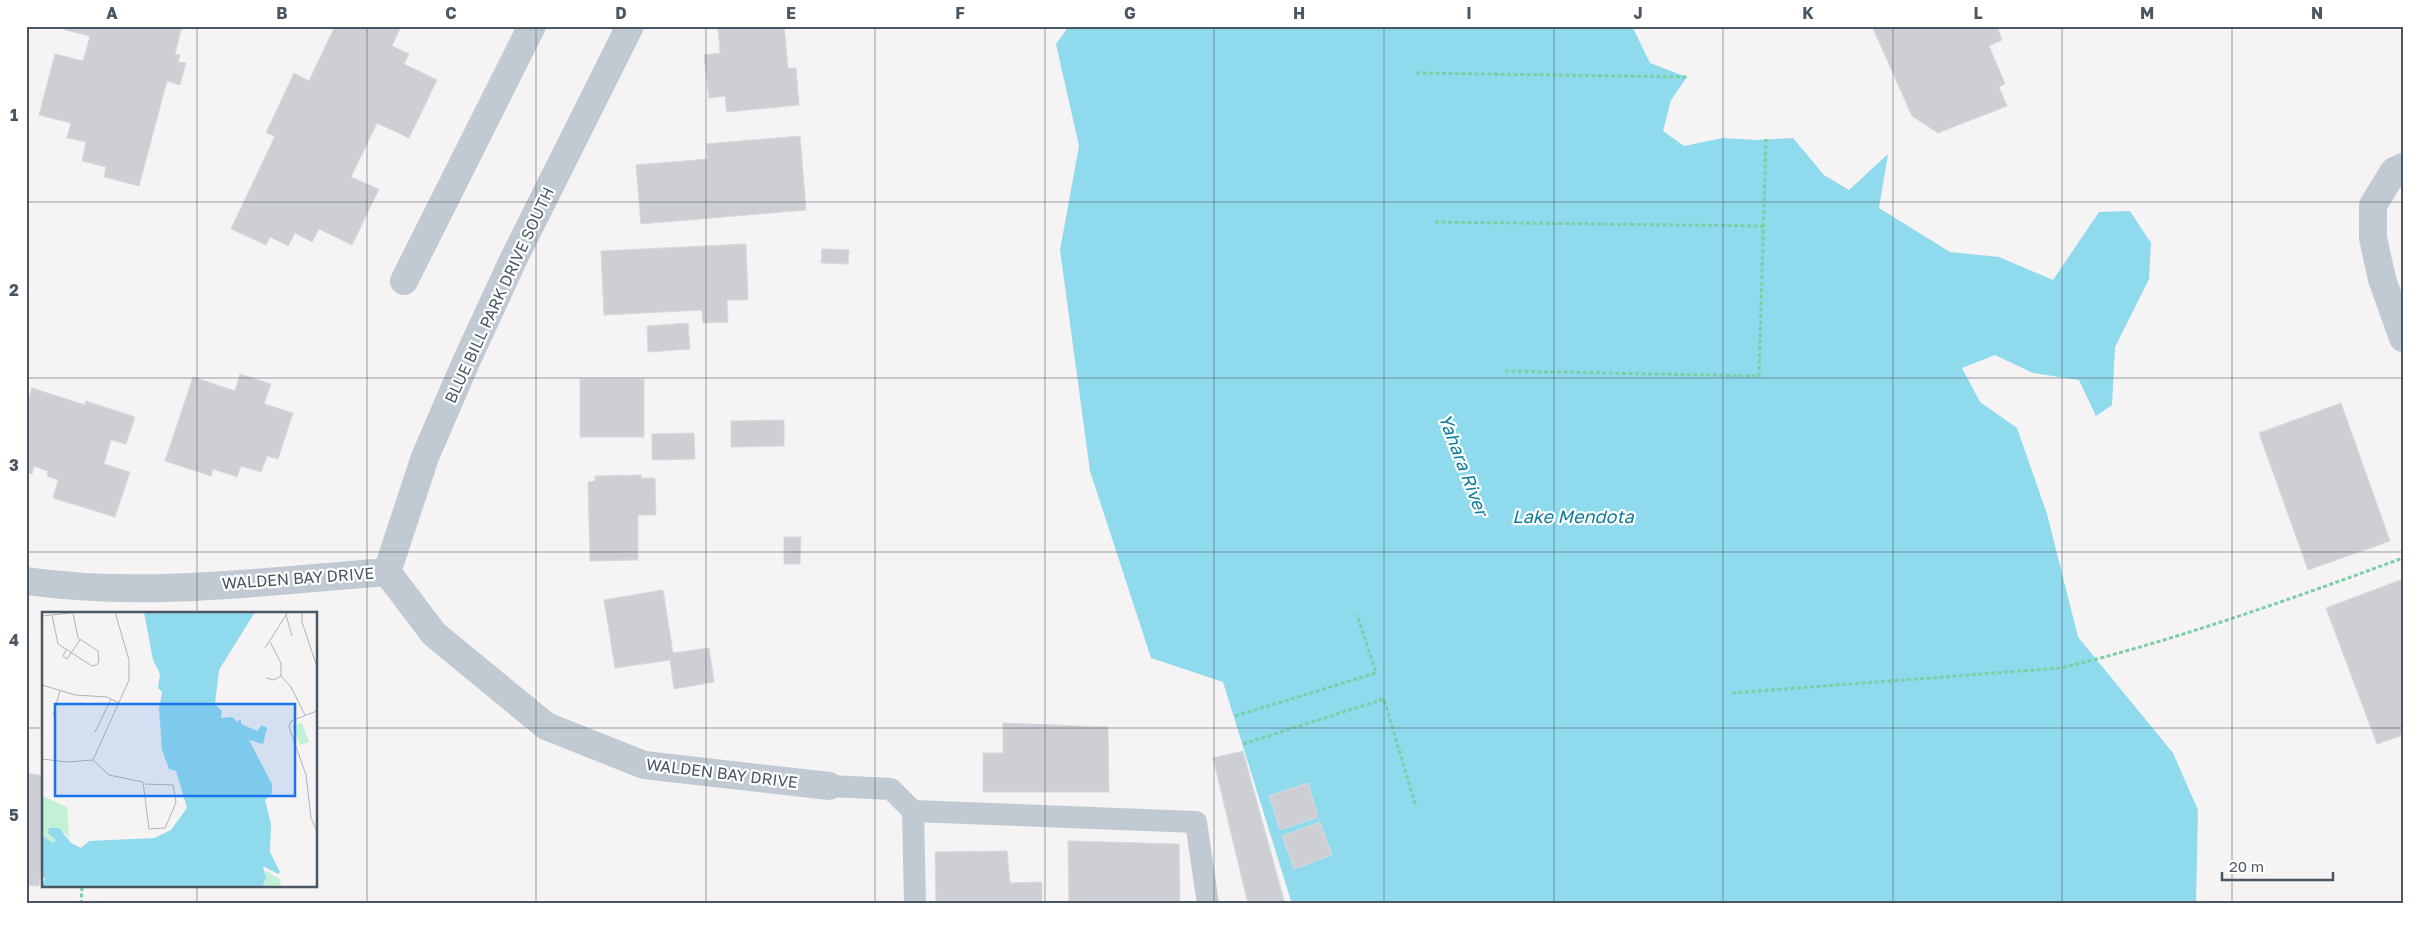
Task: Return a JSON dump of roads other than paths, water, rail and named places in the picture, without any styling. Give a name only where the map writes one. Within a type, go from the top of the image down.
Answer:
[{"type":"street","points":[[404,281],[532,26]]},
{"type":"street","name":"BLUE BILL PARK DRIVE SOUTH","points":[[387,572],[425,457],[466,362],[514,258],[630,26]]},
{"type":"street","points":[[2403,167],[2394,171],[2373,205],[2373,238],[2382,279],[2403,338]]},
{"type":"street","name":"WALDEN BAY DRIVE","points":[[26,581],[67,587],[124,590],[387,572],[434,634],[546,726],[644,765],[829,786]]},
{"type":"lane","points":[[829,786],[891,789],[913,811],[1196,822],[1208,904]]},
{"type":"lane","points":[[913,811],[914,904]]},
{"type":"water","name":"Lake Mendota","points":[[1069,26],[1632,26],[1650,63],[1687,77],[1671,100],[1663,131],[1684,146],[1723,138],[1757,140],[1793,138],[1824,175],[1849,190],[1888,154],[1879,208],[1950,252],[1999,257],[2053,280],[2099,212],[2130,211],[2151,243],[2149,279],[2115,347],[2112,405],[2096,416],[2079,380],[2033,373],[1995,355],[1962,368],[1980,402],[2017,428],[2047,514],[2078,637],[2173,753],[2198,810],[2196,904],[1292,904],[1223,682],[1151,658],[1090,471],[1060,250],[1079,146],[1056,44]]},
{"type":"water label","name":"Yahara River","points":[[1463,465]]}]
